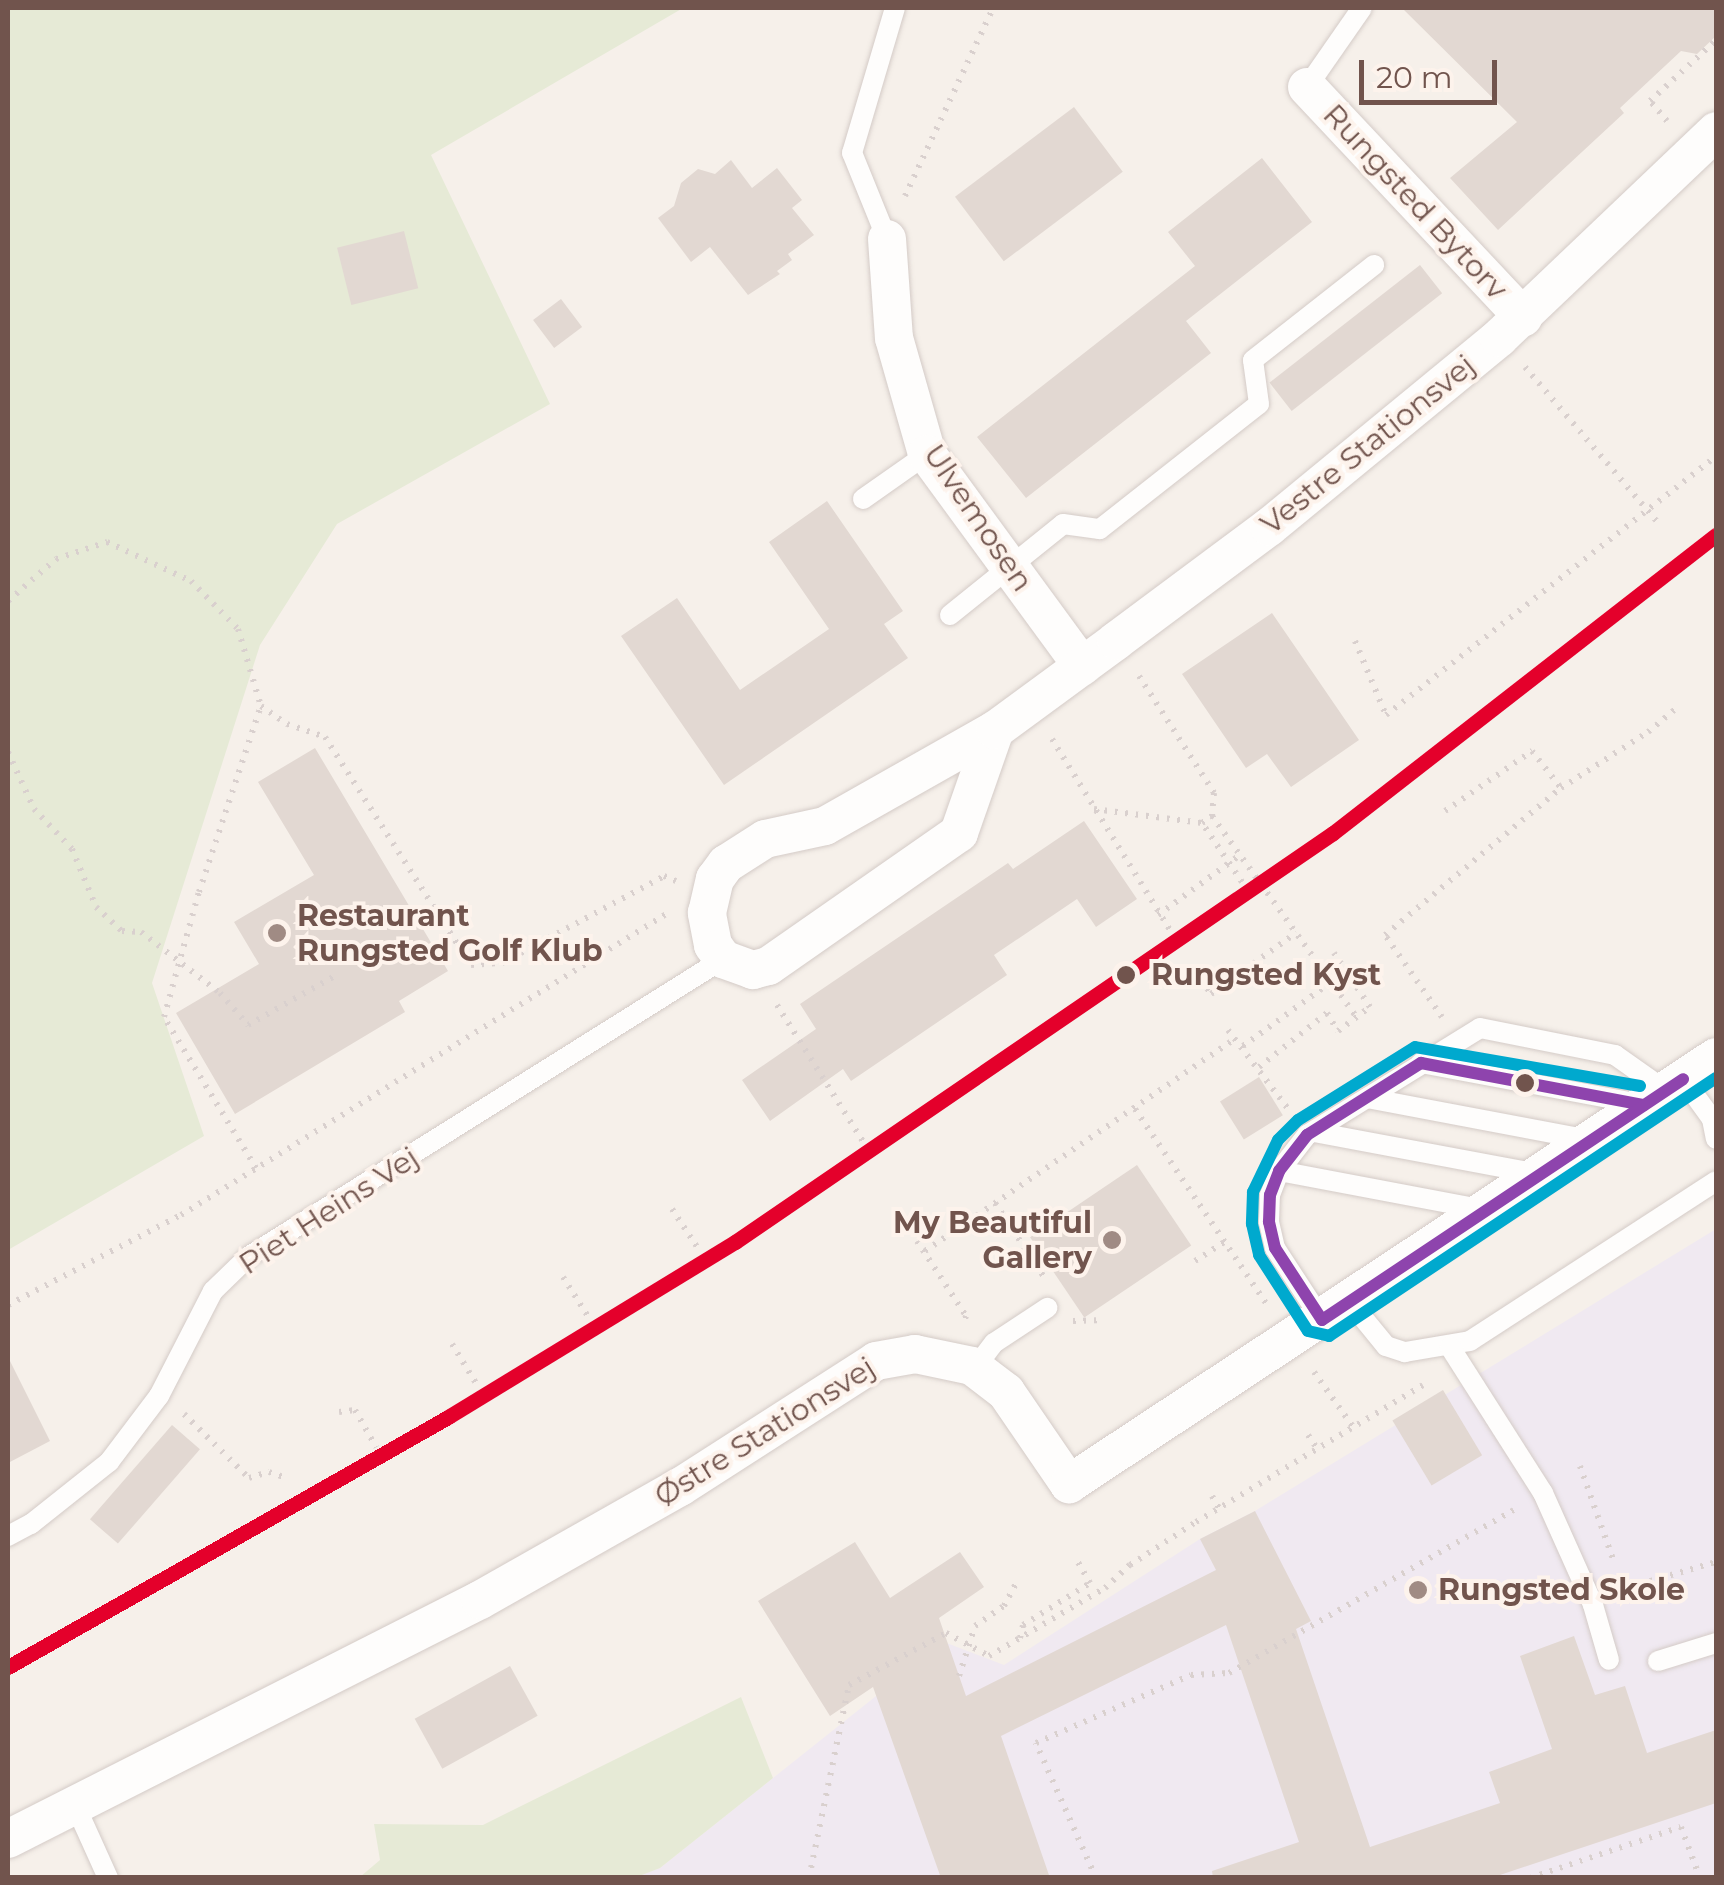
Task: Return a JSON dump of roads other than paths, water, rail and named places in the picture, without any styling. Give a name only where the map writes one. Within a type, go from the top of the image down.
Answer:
[{"type":"street","name":"Rungsted Bytorv","points":[[1307,87],[1523,317]]},
{"type":"street","name":"Vestre Stationsvej","points":[[723,958],[714,945],[708,905],[726,864],[765,840],[824,826],[996,730],[1270,527],[1523,317],[1705,142]]},
{"type":"street","name":"Ulvemosen","points":[[887,239],[894,338],[927,454],[1082,666]]},
{"type":"street","points":[[723,958],[753,970],[768,966],[959,833],[996,730]]},
{"type":"street","points":[[964,1364],[1006,1392],[1070,1484],[1716,1057]]},
{"type":"street","name":"Østre Stationsvej","points":[[8,1839],[480,1600],[680,1486],[876,1360],[915,1354],[964,1364]]},
{"type":"lane","points":[[887,239],[852,154],[895,8]]},
{"type":"lane","points":[[1307,87],[1362,8]]},
{"type":"lane","points":[[950,615],[1063,524],[1100,528],[1259,404],[1253,360],[1374,265]]},
{"type":"lane","points":[[863,499],[927,454]]},
{"type":"lane","name":"Piet Heins Vej","points":[[8,1536],[31,1524],[109,1462],[159,1396],[213,1291],[248,1256],[723,958]]},
{"type":"lane","points":[[1716,1140],[1712,1120],[1664,1092],[1615,1055],[1480,1028],[1311,1134],[1279,1170],[1268,1222],[1275,1248],[1321,1321],[1406,1352],[1455,1356],[1716,1181]]},
{"type":"lane","points":[[1421,1062],[1664,1092]]},
{"type":"lane","points":[[1367,1098],[1592,1140]]},
{"type":"lane","points":[[1311,1134],[1541,1174]]},
{"type":"lane","points":[[1279,1170],[1487,1210]]},
{"type":"lane","points":[[964,1364],[1056,1310]]},
{"type":"lane","points":[[1455,1356],[1543,1493],[1591,1600],[1609,1660]]},
{"type":"lane","points":[[1658,1661],[1716,1643]]},
{"type":"lane","points":[[76,1807],[108,1878]]},
{"type":"place","name":"Restaurant Rungsted Golf Klub","points":[[277,933]]},
{"type":"place","name":"Rungsted Kyst","points":[[1126,975]]},
{"type":"place","name":"My Beautiful Gallery","points":[[1112,1240]]},
{"type":"place","name":"Rungsted Skole","points":[[1418,1590]]}]
